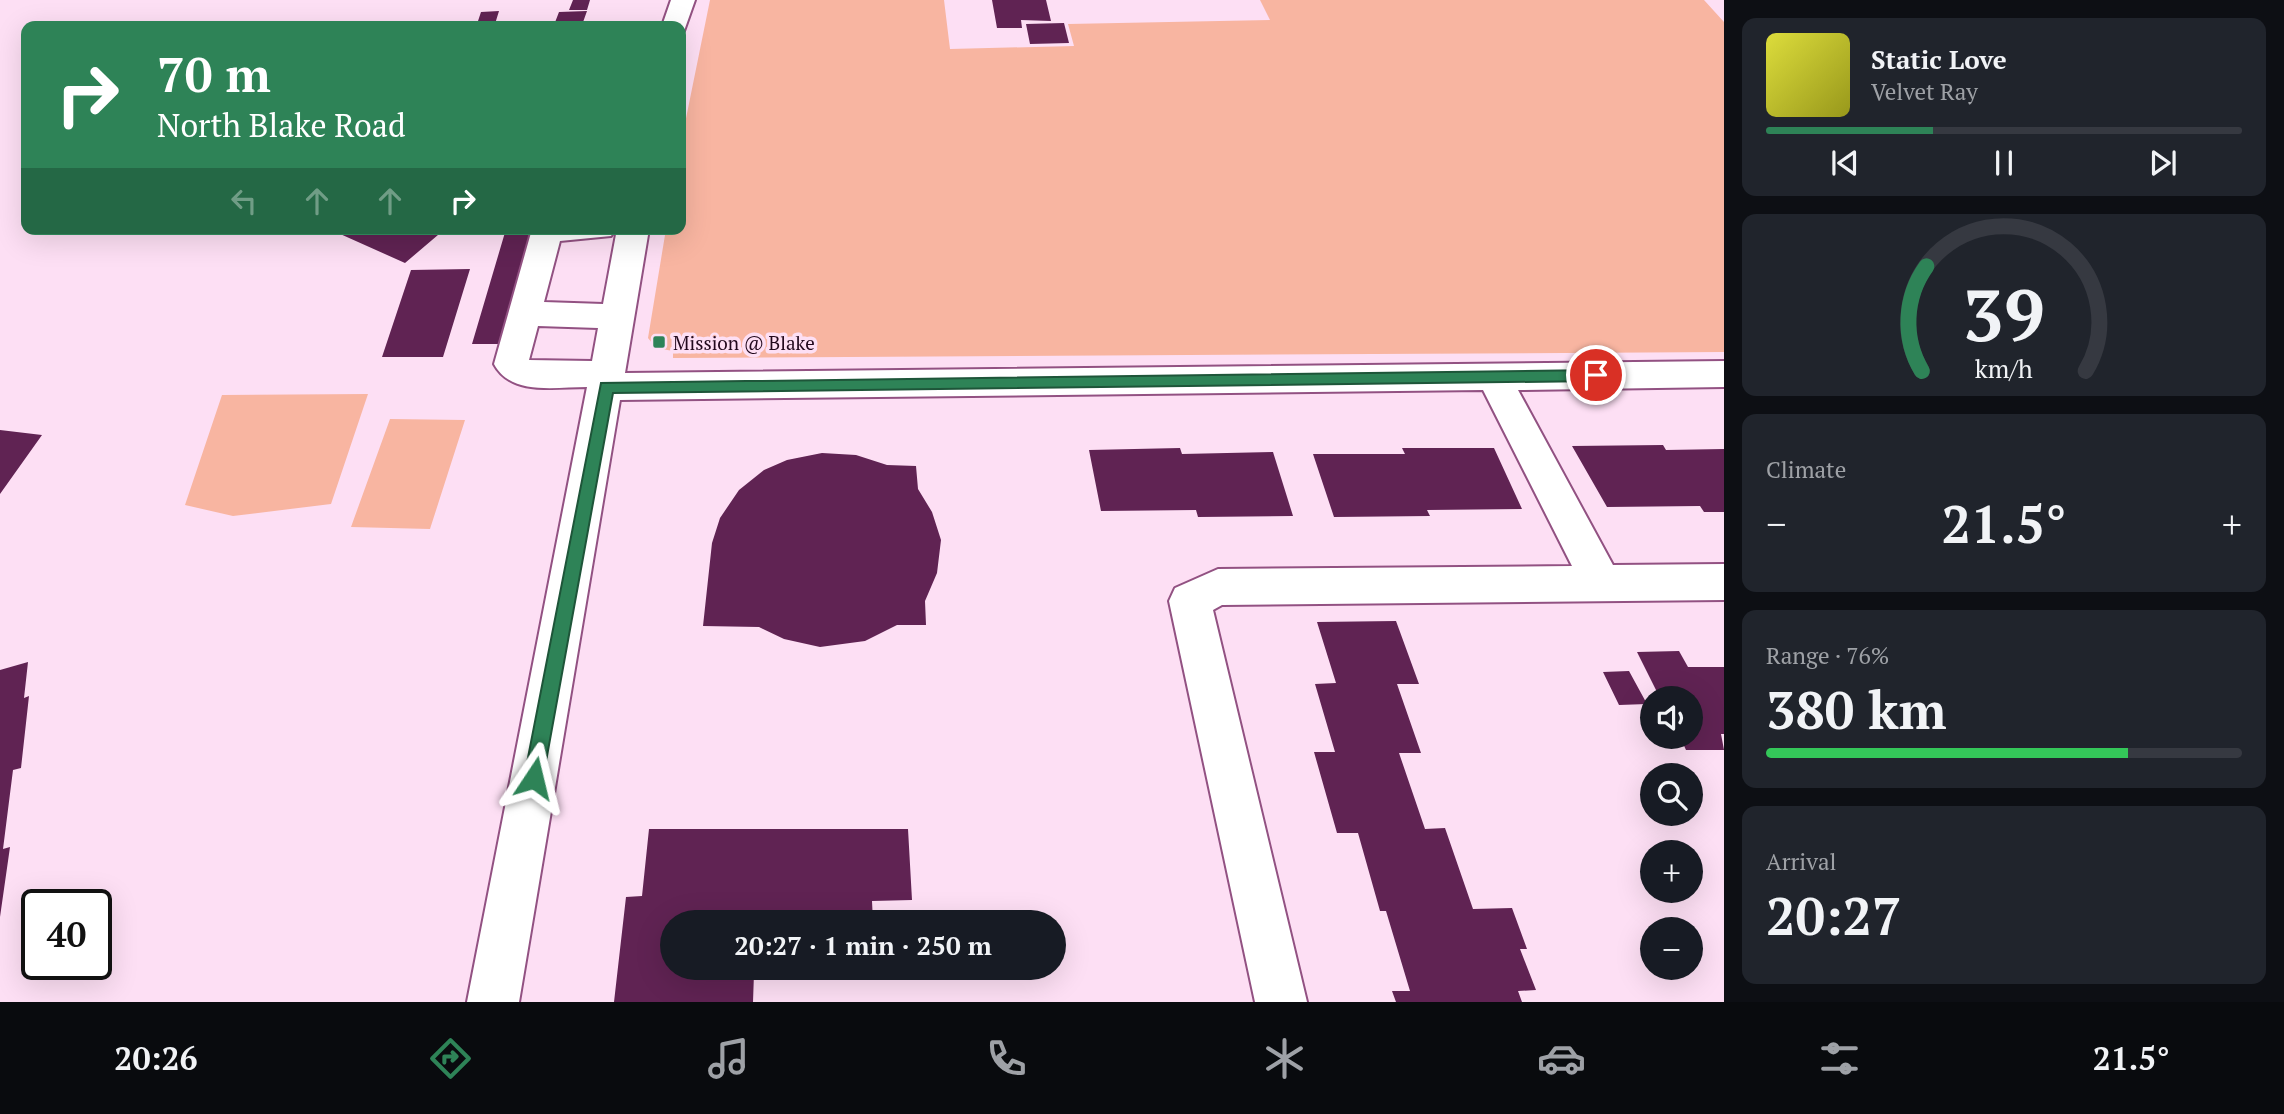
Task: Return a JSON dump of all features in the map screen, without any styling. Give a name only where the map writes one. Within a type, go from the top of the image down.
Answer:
[{"type":"street","points":[[677,21],[683,0]]},
{"type":"street","points":[[547,235],[511,364],[521,373],[607,381],[1724,374]]},
{"type":"street","points":[[493,1002],[632,235]]},
{"type":"street","points":[[525,314],[618,316]]},
{"type":"street","points":[[1494,377],[1602,584]]},
{"type":"street","points":[[1281,1002],[1190,601],[1218,587],[1724,582]]},
{"type":"shaded area","points":[[710,0],[944,0],[950,49],[1074,46],[1068,24],[1270,20],[1260,0],[1704,0],[1724,22],[1724,352],[673,358],[673,351],[656,348],[648,338],[665,235],[686,235],[686,118]]},
{"type":"shaded area","points":[[368,394],[331,504],[233,516],[185,505],[222,395]]},
{"type":"shaded area","points":[[390,419],[465,420],[430,529],[351,527]]},
{"type":"building","points":[[573,0],[590,0],[587,10],[569,10]]},
{"type":"building","points":[[992,0],[1046,0],[1051,21],[1021,20],[1022,28],[997,28]]},
{"type":"building","points":[[499,11],[496,21],[478,21],[481,12]]},
{"type":"building","points":[[587,11],[583,21],[556,21],[559,12]]},
{"type":"building","points":[[1064,23],[1069,43],[1030,44],[1026,24]]},
{"type":"building","points":[[342,235],[438,235],[405,263]]},
{"type":"building","points":[[504,235],[534,235],[505,344],[472,344]]},
{"type":"building","points":[[470,269],[443,357],[382,357],[411,270]]},
{"type":"building","points":[[0,430],[42,435],[0,494]]},
{"type":"building","points":[[1663,445],[1666,450],[1724,449],[1724,512],[1704,512],[1700,506],[1607,507],[1572,446]]},
{"type":"building","points":[[1180,448],[1182,454],[1273,452],[1293,516],[1198,517],[1196,510],[1101,511],[1089,450]]},
{"type":"building","points":[[1402,448],[1494,448],[1522,509],[1427,510],[1430,516],[1334,517],[1313,454],[1405,454]]},
{"type":"building","points":[[822,453],[856,455],[887,465],[916,466],[918,489],[932,512],[941,540],[937,573],[925,601],[926,625],[897,625],[865,641],[820,647],[784,639],[759,627],[703,626],[712,543],[720,518],[739,490],[764,470],[787,460]]},
{"type":"building","points":[[1396,621],[1419,684],[1397,684],[1421,753],[1399,753],[1425,829],[1445,828],[1473,909],[1512,908],[1527,949],[1520,949],[1536,990],[1518,991],[1522,1002],[1396,1002],[1392,991],[1410,991],[1386,911],[1380,911],[1358,833],[1337,833],[1314,752],[1335,752],[1315,684],[1336,683],[1317,622]]},
{"type":"building","points":[[1679,651],[1688,667],[1724,667],[1724,734],[1721,734],[1724,750],[1686,750],[1703,749],[1703,686],[1654,686],[1637,652]]},
{"type":"building","points":[[28,662],[24,698],[29,696],[21,768],[13,770],[3,849],[10,847],[0,917],[0,670]]},
{"type":"building","points":[[1629,671],[1640,691],[1640,704],[1619,705],[1603,672]]},
{"type":"building","points":[[649,829],[908,829],[912,900],[872,901],[872,910],[660,910],[660,980],[754,980],[753,1002],[614,1002],[626,897],[642,896]]},
{"type":"place","name":"Mission @ Blake","points":[[659,342]]},
{"type":"route","points":[[534,778],[606,387],[988,385],[1596,375]]}]
